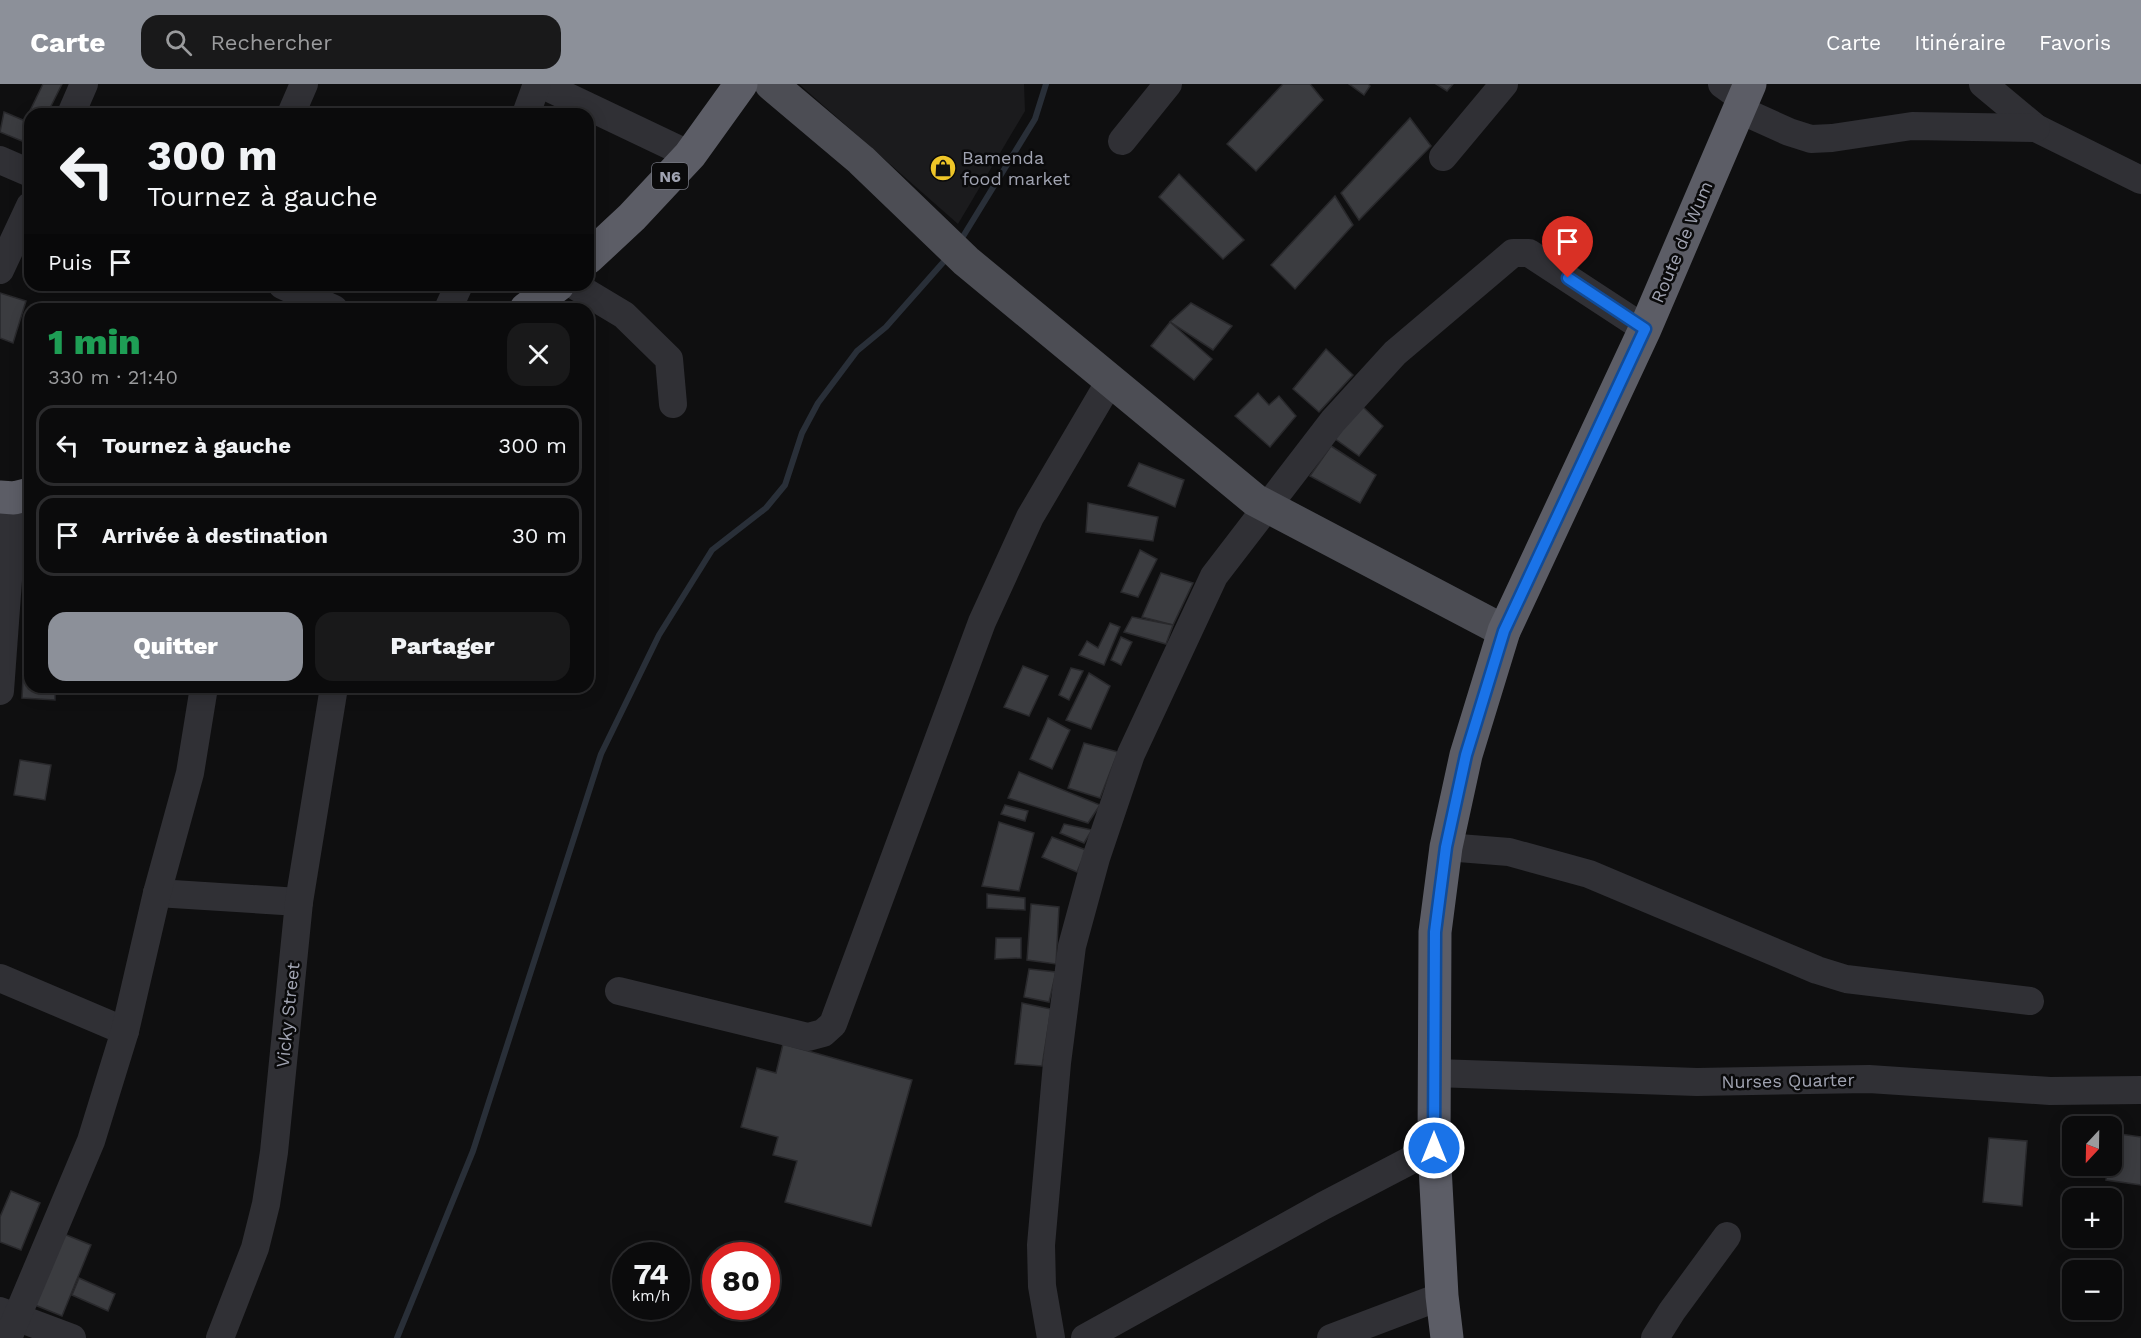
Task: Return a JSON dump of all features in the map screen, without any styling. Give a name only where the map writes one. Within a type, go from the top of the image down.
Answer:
[{"type":"highway","name":"N6","points":[[594,252],[632,217],[690,155],[741,84]]},
{"type":"highway","name":"Route de Wum","points":[[1447,1338],[1442,1296],[1434,1148],[1435,932],[1446,847],[1466,755],[1504,631],[1645,329],[1738,94]]},
{"type":"highway","points":[[534,303],[550,291]]},
{"type":"main road","points":[[771,84],[861,160],[955,252],[1255,500],[1504,631]]},
{"type":"street","points":[[74,108],[84,84]]},
{"type":"street","points":[[294,108],[304,84]]},
{"type":"street","points":[[529,108],[539,84],[590,108]]},
{"type":"street","points":[[1122,141],[1168,84]]},
{"type":"street","points":[[1443,157],[1504,84]]},
{"type":"street","points":[[1983,84],[2036,128],[2141,180]]},
{"type":"street","points":[[1738,94],[1789,132],[1811,139],[1912,126],[2036,128]]},
{"type":"street","points":[[594,110],[690,155]]},
{"type":"street","points":[[0,160],[24,170]]},
{"type":"street","points":[[0,270],[24,219]]},
{"type":"street","points":[[1051,1338],[1042,1286],[1041,1245],[1057,1063],[1072,946],[1096,858],[1131,754],[1214,576],[1333,421],[1395,353],[1513,253],[1529,253],[1645,329]]},
{"type":"street","points":[[295,291],[321,303]]},
{"type":"street","points":[[584,291],[624,315],[669,358],[673,404]]},
{"type":"street","points":[[619,991],[808,1037],[822,1034],[833,1024],[982,622],[1030,516],[1110,381]]},
{"type":"street","points":[[0,691],[15,496]]},
{"type":"street","points":[[72,1338],[8,1322],[91,1141],[125,1031],[157,892],[190,773],[203,693]]},
{"type":"street","name":"Vicky Street","points":[[220,1338],[255,1248],[266,1204],[274,1152],[299,902],[332,693]]},
{"type":"street","points":[[1446,847],[1509,852],[1589,874],[1817,970],[1846,979],[2030,1001]]},
{"type":"street","points":[[157,892],[299,902]]},
{"type":"street","points":[[0,978],[125,1031]]},
{"type":"street","name":"Nurses Quarter","points":[[1435,1073],[1697,1082],[1869,1080],[2050,1091],[2141,1090]]},
{"type":"street","points":[[1085,1338],[1292,1222],[1434,1148]]},
{"type":"street","points":[[1655,1338],[1727,1236]]},
{"type":"street","points":[[1332,1338],[1442,1296]]},
{"type":"shaded area","name":"Bamenda food market","points":[[799,84],[1024,84],[1025,111],[958,224]]},
{"type":"building","points":[[43,84],[62,84],[50,108],[31,108]]},
{"type":"building","points":[[1283,84],[1310,84],[1323,100],[1256,171],[1227,144]]},
{"type":"building","points":[[1349,84],[1368,84],[1370,86],[1364,95]]},
{"type":"building","points":[[1436,84],[1453,84],[1447,91]]},
{"type":"building","points":[[4,112],[24,120],[22,141],[0,132]]},
{"type":"building","points":[[1410,118],[1431,146],[1359,220],[1341,193]]},
{"type":"building","points":[[1179,174],[1244,240],[1223,259],[1159,197]]},
{"type":"building","points":[[1335,196],[1353,225],[1295,289],[1271,265]]},
{"type":"building","points":[[0,293],[26,301],[13,343],[0,338]]},
{"type":"building","points":[[1191,303],[1232,326],[1213,350],[1170,322]]},
{"type":"building","points":[[1170,322],[1212,359],[1194,380],[1151,346]]},
{"type":"building","points":[[1326,349],[1353,375],[1319,412],[1293,389]]},
{"type":"building","points":[[1258,393],[1269,405],[1279,396],[1296,416],[1270,447],[1235,416]]},
{"type":"building","points":[[1362,406],[1383,426],[1359,456],[1334,438]]},
{"type":"building","points":[[1331,446],[1376,475],[1360,503],[1310,476]]},
{"type":"building","points":[[1139,463],[1184,480],[1175,507],[1128,486]]},
{"type":"building","points":[[1088,503],[1158,517],[1153,541],[1086,532]]},
{"type":"building","points":[[1140,550],[1157,559],[1138,597],[1121,592]]},
{"type":"building","points":[[1161,573],[1193,583],[1173,625],[1142,617]]},
{"type":"building","points":[[1132,617],[1173,625],[1166,644],[1124,632]]},
{"type":"building","points":[[1110,623],[1120,627],[1104,665],[1079,655],[1087,641],[1098,648]]},
{"type":"building","points":[[1121,637],[1132,642],[1121,665],[1111,660]]},
{"type":"building","points":[[24,658],[24,693],[55,693],[55,700],[22,698]]},
{"type":"building","points":[[1023,666],[1048,676],[1029,716],[1004,707]]},
{"type":"building","points":[[1071,668],[1083,671],[1069,700],[1059,695]]},
{"type":"building","points":[[1089,673],[1110,686],[1091,729],[1066,720]]},
{"type":"building","points":[[1048,718],[1070,730],[1052,769],[1030,759]]},
{"type":"building","points":[[1084,743],[1118,752],[1100,798],[1068,788]]},
{"type":"building","points":[[20,760],[51,765],[45,800],[14,795]]},
{"type":"building","points":[[1019,772],[1100,805],[1088,823],[1008,798]]},
{"type":"building","points":[[1005,805],[1028,811],[1025,821],[1001,814]]},
{"type":"building","points":[[999,822],[1034,833],[1019,891],[982,886]]},
{"type":"building","points":[[1064,824],[1092,830],[1084,843],[1060,833]]},
{"type":"building","points":[[1052,837],[1086,850],[1077,872],[1042,857]]},
{"type":"building","points":[[987,894],[1025,898],[1025,910],[987,908]]},
{"type":"building","points":[[1031,904],[1059,907],[1056,964],[1027,960]]},
{"type":"building","points":[[996,938],[1021,938],[1021,958],[995,959]]},
{"type":"building","points":[[1029,969],[1056,972],[1049,1002],[1024,997]]},
{"type":"building","points":[[1022,1003],[1051,1009],[1042,1066],[1015,1064]]},
{"type":"building","points":[[783,1044],[912,1080],[871,1226],[785,1202],[797,1161],[773,1155],[778,1137],[741,1127],[757,1068],[776,1073]]},
{"type":"building","points":[[2122,1134],[2141,1137],[2141,1185],[2106,1180],[2107,1176],[2122,1176]]},
{"type":"building","points":[[1989,1138],[2027,1141],[2022,1206],[1983,1202]]},
{"type":"building","points":[[11,1191],[40,1203],[21,1250],[0,1242],[0,1217]]},
{"type":"building","points":[[59,1232],[91,1245],[62,1316],[30,1303]]},
{"type":"building","points":[[79,1278],[115,1294],[108,1311],[72,1295]]},
{"type":"waterway","points":[[959,243],[1035,119],[1046,84]]},
{"type":"waterway","points":[[397,1338],[473,1151],[601,754],[659,635],[712,550],[766,508],[785,485],[802,433],[818,403],[857,351],[886,327],[947,258]]},
{"type":"place","name":"Bamenda food market","points":[[943,168]]},
{"type":"route","points":[[1434,1148],[1435,932],[1446,847],[1466,755],[1504,631],[1645,329],[1568,278]]}]
